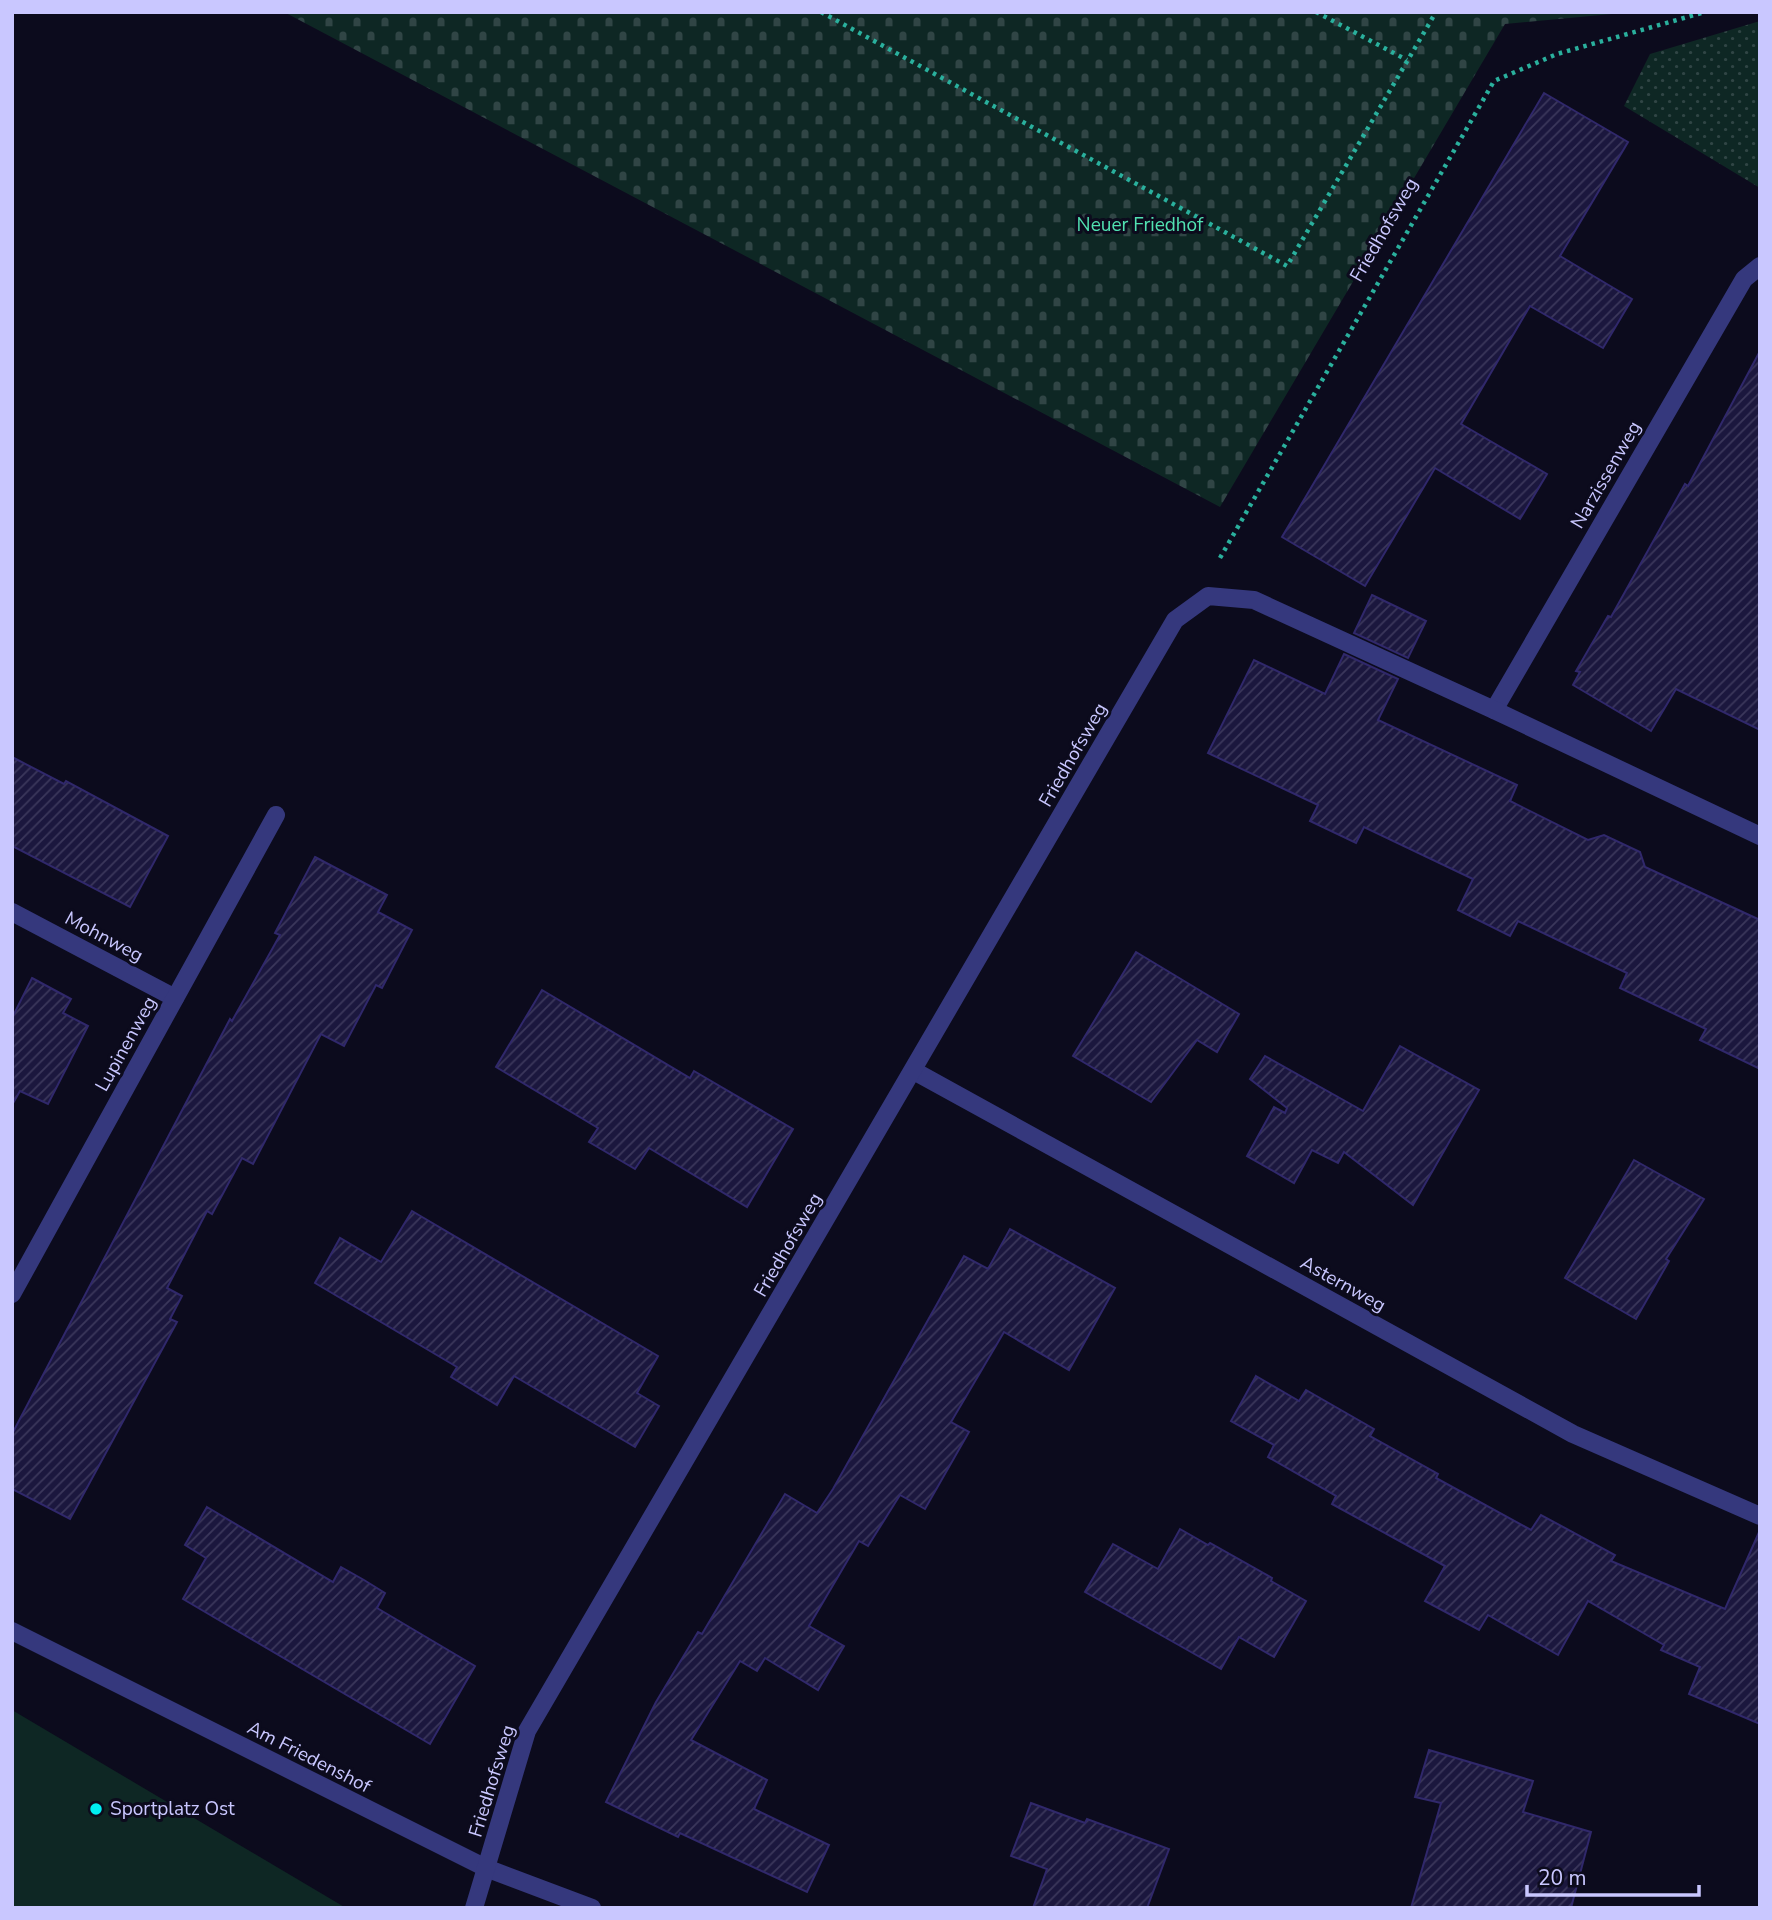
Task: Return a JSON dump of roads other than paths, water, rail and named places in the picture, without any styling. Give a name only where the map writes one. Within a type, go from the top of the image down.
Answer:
[{"type":"street","name":"Narzissenweg","points":[[1494,710],[1744,279],[1760,266]]},
{"type":"street","name":"Friedhofsweg","points":[[474,1908],[527,1731],[1175,620],[1208,596],[1254,600],[1494,710]]},
{"type":"street","points":[[1494,710],[1760,836]]},
{"type":"street","name":"Lupinenweg","points":[[12,1294],[276,815]]},
{"type":"street","name":"Mohnweg","points":[[12,912],[175,998]]},
{"type":"street","name":"Asternweg","points":[[914,1071],[1573,1434],[1760,1516]]},
{"type":"street","name":"Am Friedenshof","points":[[12,1631],[486,1868],[592,1908]]},
{"type":"place","name":"Sportplatz Ost","points":[[96,1809]]},
{"type":"park label","name":"Neuer Friedhof","points":[[1140,225]]}]
